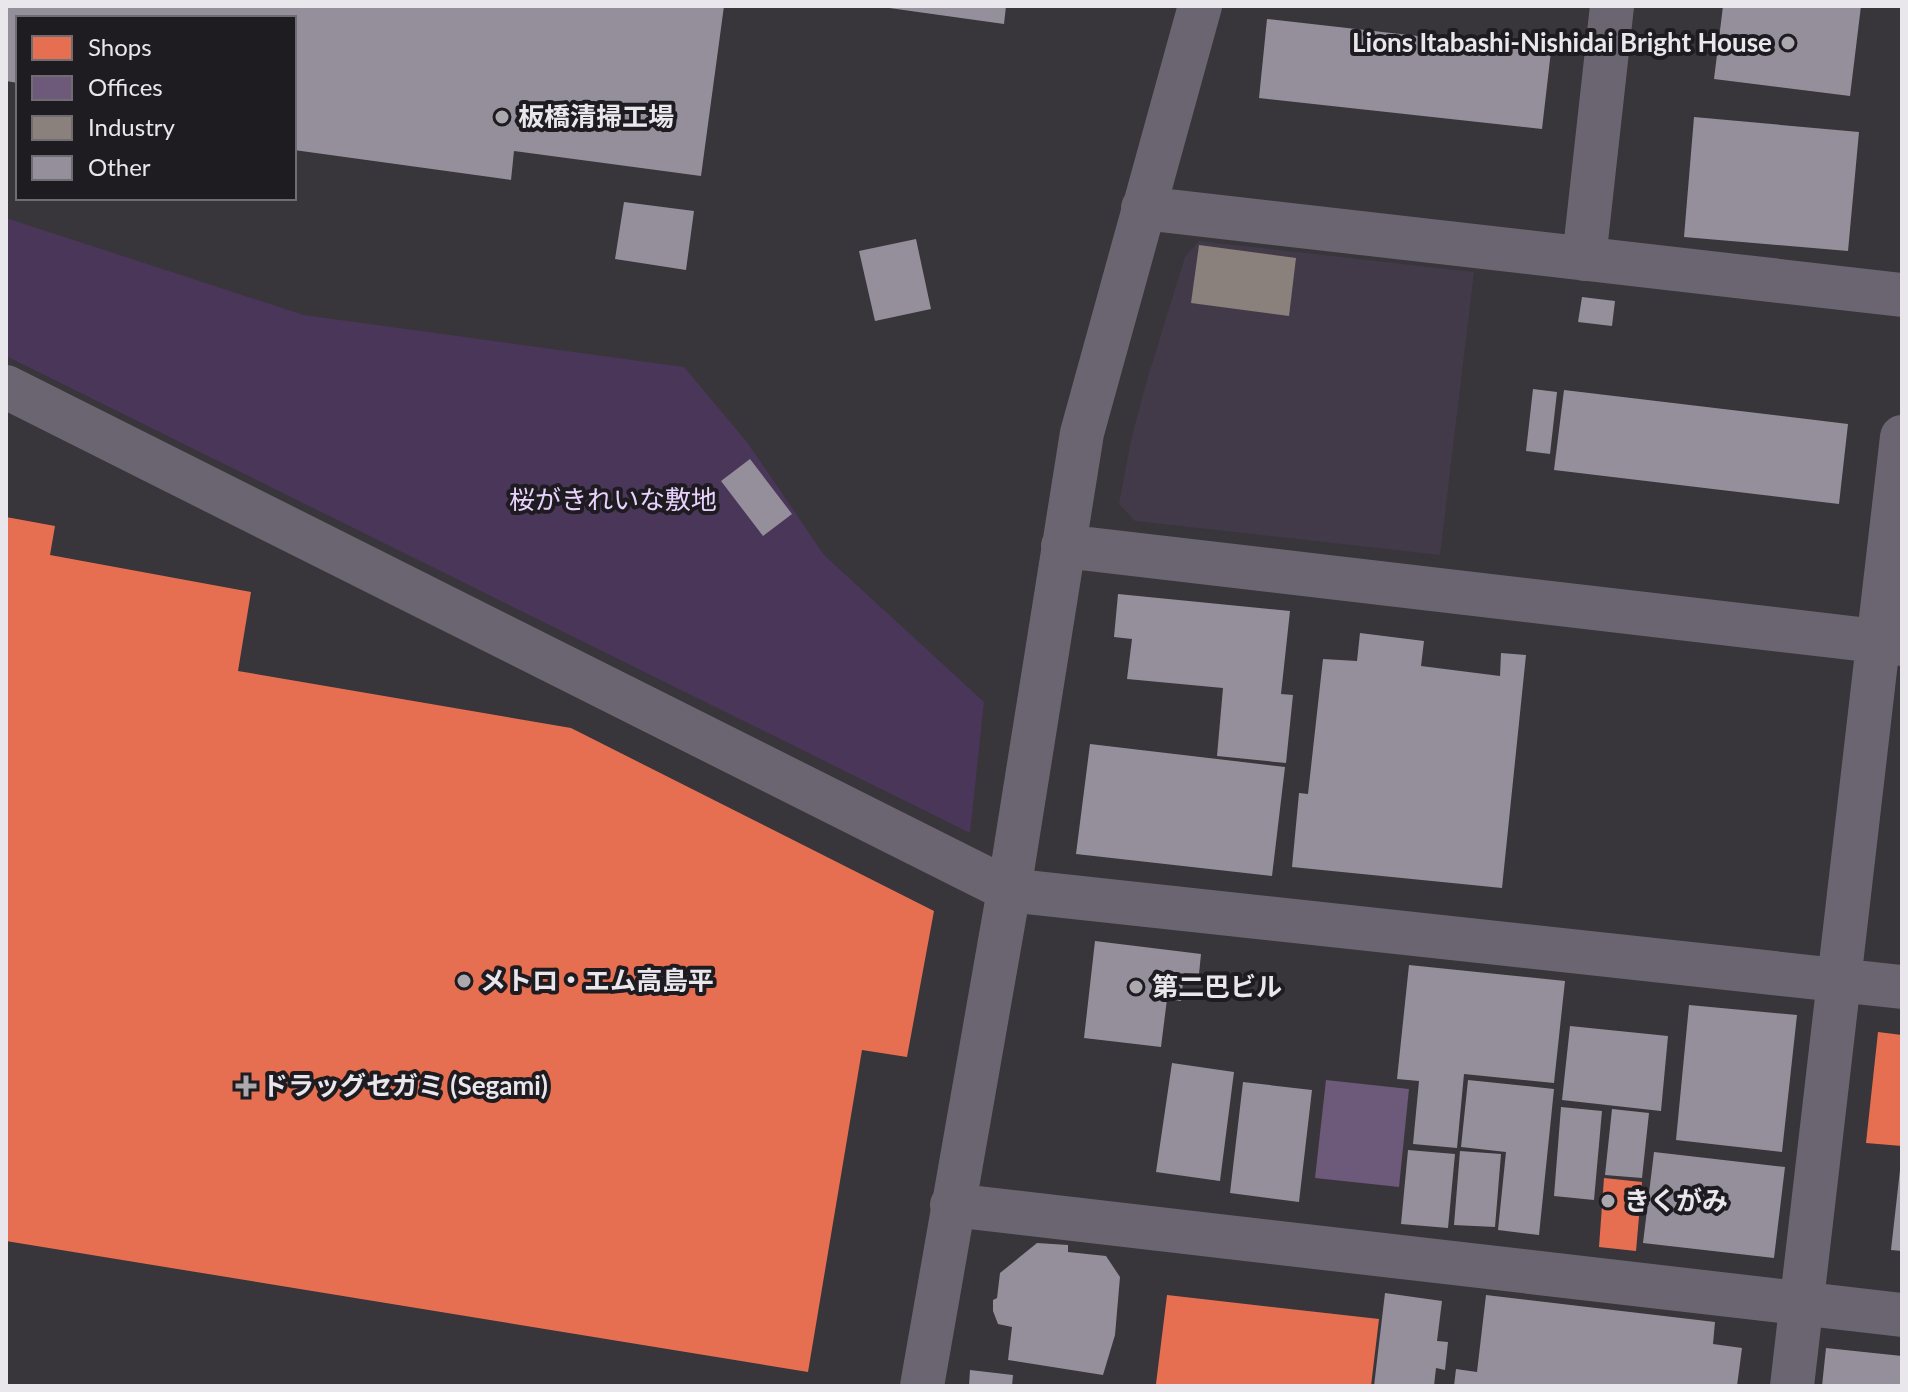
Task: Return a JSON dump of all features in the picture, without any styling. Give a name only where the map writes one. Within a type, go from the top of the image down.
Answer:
[{"type":"street","points":[[922,1386],[1009,890],[1082,433],[1200,6]]},
{"type":"street","points":[[1584,259],[1612,6]]},
{"type":"street","points":[[1143,208],[1902,295]]},
{"type":"street","points":[[6,387],[1009,890],[1902,987]]},
{"type":"street","points":[[1792,1386],[1839,980],[1890,642],[1902,437]]},
{"type":"street","points":[[1063,546],[1890,642]]},
{"type":"street","points":[[952,1205],[1902,1315]]},
{"type":"shaded area","points":[[1199,241],[1474,272],[1440,555],[1135,521],[1119,504],[1147,380],[1185,257]]},
{"type":"green space","name":"桜がきれいな敷地","points":[[6,218],[304,315],[684,367],[747,442],[824,555],[984,702],[970,833],[6,356]]},
{"type":"building: Shops","name":"メトロ・エム高島平","points":[[6,517],[55,526],[50,555],[251,592],[238,671],[571,728],[934,911],[907,1057],[862,1050],[808,1372],[6,1241]]},
{"type":"building: Shops","points":[[1878,1032],[1902,1035],[1902,1146],[1866,1143]]},
{"type":"building: Shops","points":[[1604,1178],[1642,1182],[1636,1251],[1599,1247]]},
{"type":"building: Shops","points":[[1167,1295],[1379,1319],[1371,1386],[1156,1384]]},
{"type":"building: Offices","points":[[1326,1080],[1409,1089],[1399,1187],[1315,1178]]},
{"type":"building: Industry","points":[[1199,245],[1296,258],[1289,316],[1191,303]]},
{"type":"building: Other","name":"板橋清掃工場","points":[[6,6],[724,6],[701,176],[514,151],[511,180],[296,150],[296,16],[16,16],[16,83],[6,81]]},
{"type":"building: Other","points":[[875,6],[1006,6],[1004,24]]},
{"type":"building: Other","name":"Lions Itabashi-Nishidai Bright House","points":[[1723,6],[1861,6],[1850,96],[1714,79]]},
{"type":"building: Other","points":[[1267,19],[1551,51],[1542,129],[1259,98]]},
{"type":"building: Other","points":[[1694,117],[1859,132],[1848,251],[1684,237]]},
{"type":"building: Other","points":[[624,202],[694,211],[686,270],[615,259]]},
{"type":"building: Other","points":[[916,239],[931,309],[875,321],[859,251]]},
{"type":"building: Other","points":[[1582,297],[1615,301],[1612,326],[1578,322]]},
{"type":"building: Other","points":[[1533,389],[1557,392],[1550,454],[1526,451]]},
{"type":"building: Other","points":[[1564,390],[1848,424],[1839,504],[1554,470]]},
{"type":"building: Other","points":[[750,459],[792,514],[763,536],[721,481]]},
{"type":"building: Other","points":[[1118,594],[1290,611],[1281,694],[1293,695],[1286,763],[1217,756],[1223,688],[1127,679],[1132,639],[1114,637]]},
{"type":"building: Other","points":[[1360,633],[1424,641],[1421,666],[1500,676],[1501,653],[1526,655],[1502,888],[1292,867],[1299,793],[1308,794],[1323,659],[1357,661]]},
{"type":"building: Other","points":[[1090,744],[1285,767],[1272,876],[1076,854]]},
{"type":"building: Other","name":"第二巴ビル","points":[[1095,941],[1201,954],[1199,974],[1184,973],[1181,1001],[1167,999],[1161,1047],[1084,1038]]},
{"type":"building: Other","points":[[1409,965],[1565,981],[1554,1083],[1464,1074],[1457,1148],[1413,1144],[1419,1081],[1397,1079]]},
{"type":"building: Other","points":[[1689,1005],[1797,1015],[1782,1152],[1676,1140]]},
{"type":"building: Other","points":[[1570,1026],[1668,1036],[1661,1111],[1562,1100]]},
{"type":"building: Other","points":[[1172,1063],[1234,1072],[1220,1181],[1156,1172]]},
{"type":"building: Other","points":[[1468,1080],[1554,1089],[1539,1235],[1498,1230],[1506,1152],[1461,1147]]},
{"type":"building: Other","points":[[1243,1082],[1312,1090],[1299,1202],[1230,1193]]},
{"type":"building: Other","points":[[1561,1107],[1602,1111],[1594,1200],[1554,1196]]},
{"type":"building: Other","points":[[1612,1109],[1649,1113],[1642,1178],[1605,1175]]},
{"type":"building: Other","points":[[1408,1150],[1455,1154],[1448,1228],[1401,1224]]},
{"type":"building: Other","points":[[1460,1151],[1501,1154],[1495,1227],[1454,1225]]},
{"type":"building: Other","points":[[1654,1152],[1785,1167],[1774,1258],[1643,1243]]},
{"type":"building: Other","points":[[1902,1171],[1902,1251],[1891,1250]]},
{"type":"building: Other","points":[[1037,1243],[1068,1245],[1068,1252],[1106,1256],[1120,1277],[1115,1335],[1103,1375],[1008,1360],[1012,1327],[998,1324],[993,1300],[997,1298],[1000,1273]]},
{"type":"building: Other","points":[[1385,1293],[1442,1301],[1437,1341],[1448,1342],[1445,1370],[1436,1368],[1434,1386],[1374,1386]]},
{"type":"building: Other","points":[[1486,1295],[1715,1322],[1713,1344],[1742,1348],[1737,1386],[1454,1386],[1456,1369],[1477,1372]]},
{"type":"building: Other","points":[[1826,1348],[1902,1356],[1902,1386],[1822,1386]]},
{"type":"building: Other","points":[[970,1370],[1013,1375],[1012,1386],[969,1386]]},
{"type":"place","name":"Lions Itabashi-Nishidai Bright House","points":[[1788,43]]},
{"type":"place","name":"板橋清掃工場","points":[[502,117]]},
{"type":"place","name":"メトロ・エム高島平","points":[[464,981]]},
{"type":"place","name":"第二巴ビル","points":[[1136,987]]},
{"type":"place","name":"ドラッグセガミ (Segami)","points":[[246,1086]]},
{"type":"place","name":"きくがみ","points":[[1608,1201]]}]
